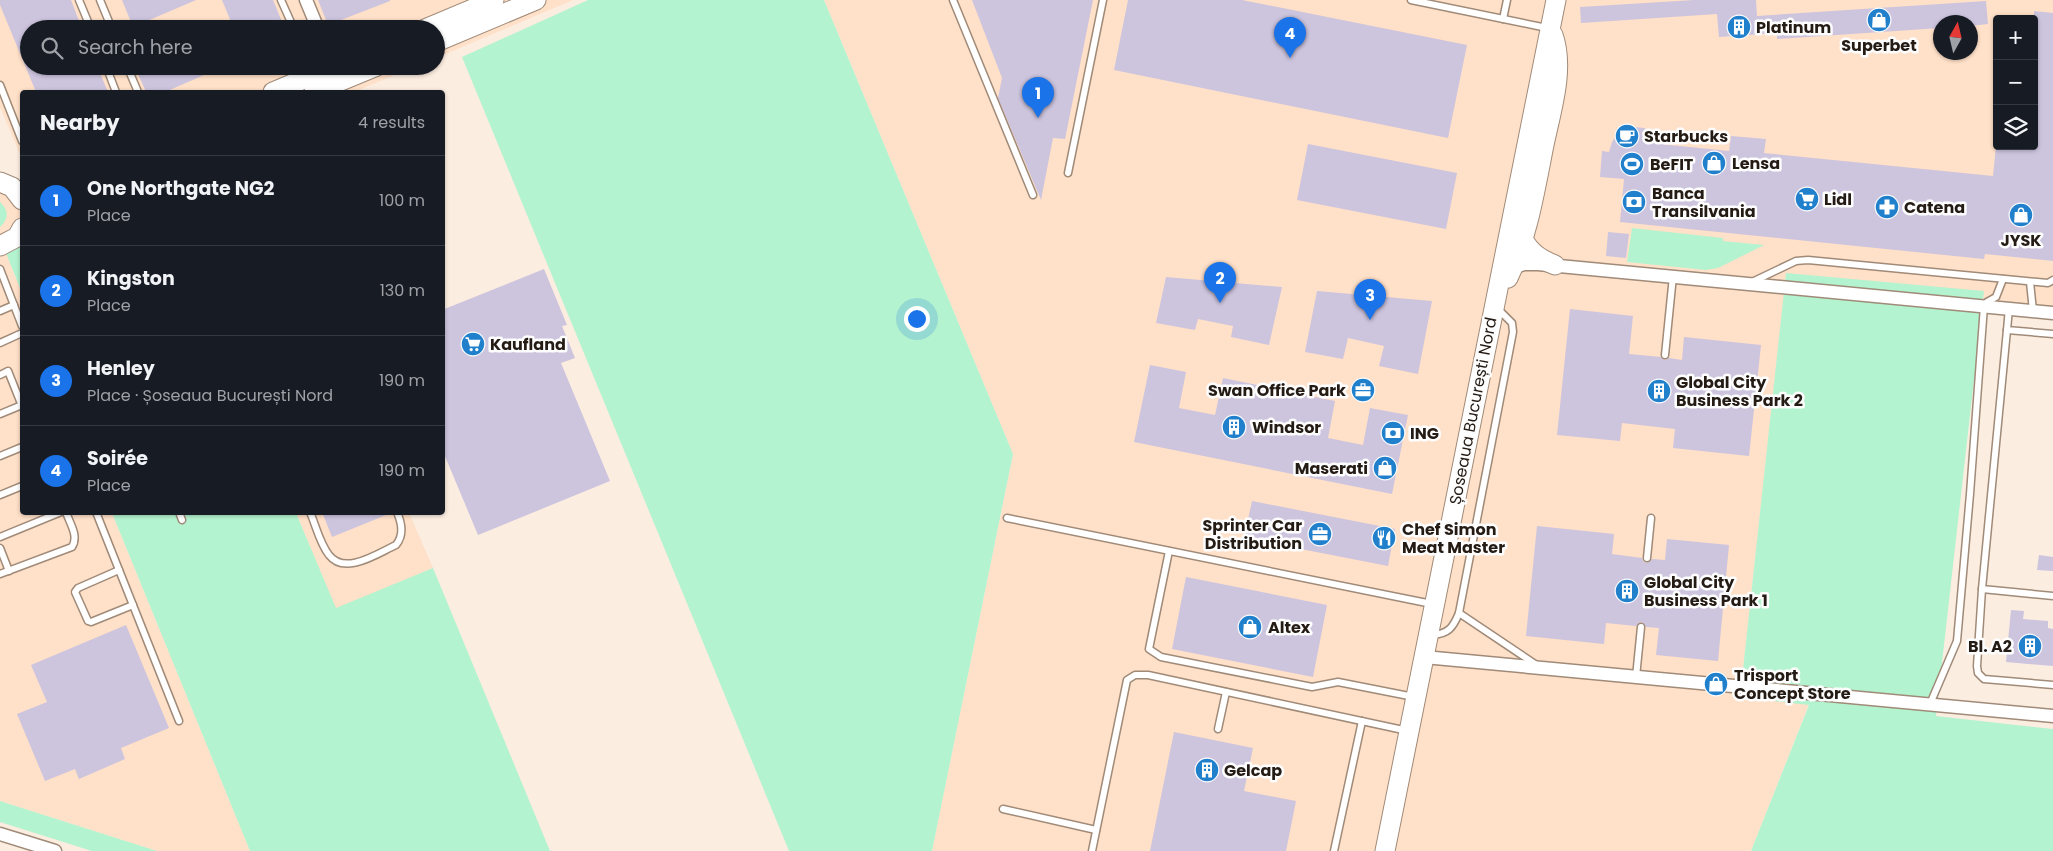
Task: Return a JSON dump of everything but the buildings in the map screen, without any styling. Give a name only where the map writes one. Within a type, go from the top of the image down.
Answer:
[{"type":"main road","points":[[445,21],[494,0]]},
{"type":"main road","points":[[445,38],[536,0]]},
{"type":"main road","name":"Șoseaua București Nord","points":[[1385,851],[1494,306],[1506,272],[1515,201],[1556,0]]},
{"type":"main road","points":[[1506,272],[1523,241],[1531,211],[1556,78],[1556,44],[1550,28]]},
{"type":"main road","points":[[279,90],[312,78],[328,75]]},
{"type":"main road","points":[[1515,201],[1516,216],[1523,241],[1536,256],[1555,265]]},
{"type":"main road","points":[[0,246],[20,236]]},
{"type":"street","points":[[306,0],[314,20]]},
{"type":"street","points":[[1506,272],[1529,263],[2053,313]]},
{"type":"street","points":[[1424,656],[2053,716]]},
{"type":"street","points":[[0,834],[55,851]]},
{"type":"lane","points":[[79,0],[87,20]]},
{"type":"lane","points":[[100,0],[108,20]]},
{"type":"lane","points":[[281,0],[290,20]]},
{"type":"lane","points":[[953,0],[1033,194]]},
{"type":"lane","points":[[1068,173],[1103,0]]},
{"type":"lane","points":[[1411,0],[1550,28]]},
{"type":"lane","points":[[1503,19],[1507,0]]},
{"type":"lane","points":[[109,75],[115,90]]},
{"type":"lane","points":[[131,75],[137,90]]},
{"type":"lane","points":[[0,85],[20,137]]},
{"type":"lane","points":[[1749,284],[1796,261],[1808,260],[2030,282],[2048,283],[2053,280]]},
{"type":"lane","points":[[0,269],[20,321]]},
{"type":"lane","points":[[1665,355],[1673,276]]},
{"type":"lane","points":[[1930,704],[1957,641],[1984,306],[1996,297],[2003,278]]},
{"type":"lane","points":[[2030,282],[2033,311]]},
{"type":"lane","points":[[0,311],[14,305]]},
{"type":"lane","points":[[1428,636],[1448,632],[1454,626],[1459,613],[1513,332],[1512,322],[1494,306]]},
{"type":"lane","points":[[2010,308],[1982,589],[1977,666],[1978,673],[1984,679],[2053,685]]},
{"type":"lane","points":[[2007,330],[2053,334]]},
{"type":"lane","points":[[0,343],[20,334]]},
{"type":"lane","points":[[0,375],[8,371],[20,401]]},
{"type":"lane","points":[[0,414],[20,407]]},
{"type":"lane","points":[[0,456],[20,448]]},
{"type":"lane","points":[[0,494],[20,487]]},
{"type":"lane","points":[[0,536],[53,515]]},
{"type":"lane","points":[[0,574],[72,547],[75,542],[75,536],[67,515]]},
{"type":"lane","points":[[97,515],[179,722]]},
{"type":"lane","points":[[180,515],[182,520]]},
{"type":"lane","points":[[311,515],[329,556],[343,564],[351,564],[396,546],[402,535],[402,527],[398,515]]},
{"type":"lane","points":[[1007,518],[1434,604]]},
{"type":"lane","points":[[1647,558],[1651,518]]},
{"type":"lane","points":[[0,548],[9,571]]},
{"type":"lane","points":[[1169,550],[1149,650],[1161,657],[1312,687],[1338,682],[1416,697]]},
{"type":"lane","points":[[119,570],[78,588],[75,592],[88,621],[91,622],[133,605]]},
{"type":"lane","points":[[1982,589],[2053,596]]},
{"type":"lane","points":[[1459,613],[1540,668]]},
{"type":"lane","points":[[1636,677],[1641,627]]},
{"type":"lane","points":[[1092,851],[1127,680],[1135,675],[1148,675],[1409,731]]},
{"type":"lane","points":[[1218,729],[1226,692]]},
{"type":"lane","points":[[1334,851],[1362,721]]},
{"type":"lane","points":[[1003,810],[1096,830]]},
{"type":"shaded area","points":[[0,0],[573,0],[445,54],[445,20],[20,20],[20,75],[395,75],[359,90],[20,90],[20,154],[0,107]]},
{"type":"shaded area","points":[[824,0],[2053,0],[2053,313],[1785,287],[1740,697],[1809,704],[1751,851],[932,851],[1013,454]]},
{"type":"shaded area","points":[[20,181],[20,234],[4,248],[20,288],[20,515],[113,515],[250,851],[157,851],[0,801],[0,189]]},
{"type":"shaded area","points":[[297,515],[410,515],[433,568],[336,609]]},
{"type":"green space","points":[[588,0],[824,0],[1013,454],[932,851],[789,851],[462,57]]},
{"type":"green space","points":[[0,202],[7,214],[5,221],[0,227]]},
{"type":"green space","points":[[1632,228],[1723,238],[1723,241],[1764,245],[1718,268],[1706,270],[1627,262]]},
{"type":"green space","points":[[20,242],[20,288],[4,248]]},
{"type":"green space","points":[[1786,273],[1984,291],[1936,716],[2053,729],[2053,851],[1751,851],[1809,705],[1740,697]]},
{"type":"green space","points":[[113,515],[297,515],[336,608],[433,568],[550,851],[250,851]]},
{"type":"green space","points":[[0,801],[157,851],[92,851],[0,822]]},
{"type":"place","name":"Superbet","points":[[1879,20]]},
{"type":"place","name":"Platinum","points":[[1739,27]]},
{"type":"place","name":"Soirée","points":[[1290,58]]},
{"type":"place","name":"One Northgate NG2","points":[[1038,118]]},
{"type":"place","name":"Starbucks","points":[[1627,136]]},
{"type":"place","name":"Lensa","points":[[1714,163]]},
{"type":"place","name":"BeFIT","points":[[1632,164]]},
{"type":"place","name":"Lidl","points":[[1807,199]]},
{"type":"place","name":"Banca Transilvania","points":[[1634,202]]},
{"type":"place","name":"Catena","points":[[1887,207]]},
{"type":"place","name":"JYSK","points":[[2021,215]]},
{"type":"place","name":"Kingston","points":[[1220,303]]},
{"type":"place","name":"Henley","points":[[1370,320]]},
{"type":"place","name":"Kaufland","points":[[473,344]]},
{"type":"place","name":"Swan Office Park","points":[[1363,390]]},
{"type":"place","name":"Global City Business Park 2","points":[[1659,391]]},
{"type":"place","name":"Windsor","points":[[1234,427]]},
{"type":"place","name":"ING","points":[[1393,433]]},
{"type":"place","name":"Maserati","points":[[1385,468]]},
{"type":"place","name":"Sprinter Car Distribution","points":[[1320,534]]},
{"type":"place","name":"Chef Simon Meat Master","points":[[1384,538]]},
{"type":"place","name":"Global City Business Park 1","points":[[1627,591]]},
{"type":"place","name":"Altex","points":[[1250,627]]},
{"type":"place","name":"Bl. A2","points":[[2030,646]]},
{"type":"place","name":"Trisport Concept Store","points":[[1716,684]]},
{"type":"place","name":"Gelcap","points":[[1207,770]]}]
